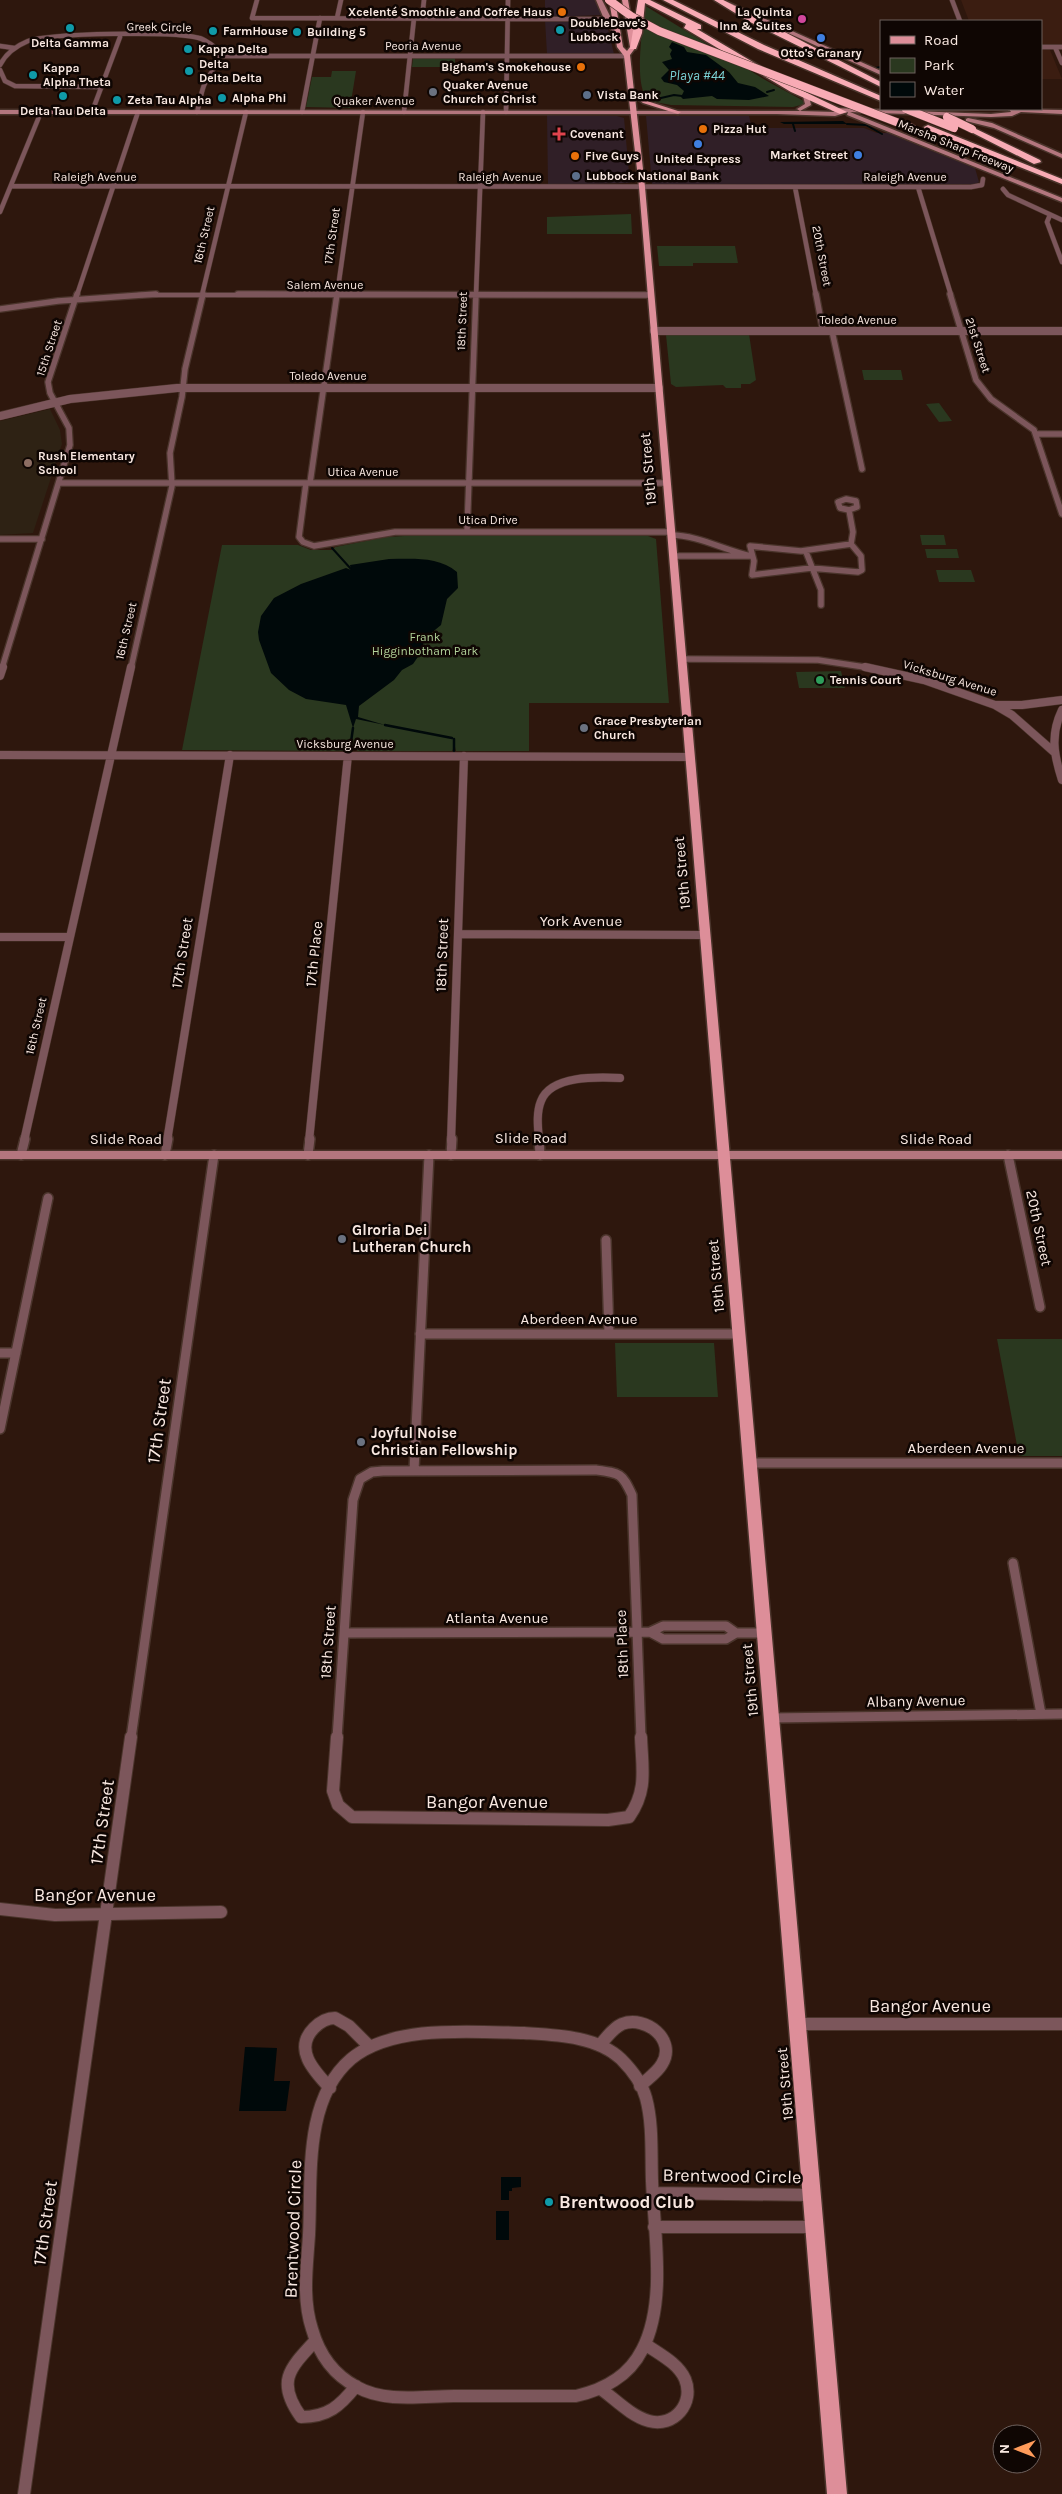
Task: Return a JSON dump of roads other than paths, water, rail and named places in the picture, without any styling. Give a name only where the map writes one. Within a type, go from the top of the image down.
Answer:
[{"type":"highway","points":[[611,0],[631,16],[659,31],[912,128],[989,153]]},
{"type":"highway","points":[[667,0],[761,47],[880,102]]},
{"type":"highway","points":[[718,0],[751,19],[880,84]]},
{"type":"highway","points":[[633,47],[638,33],[643,1],[736,45]]},
{"type":"highway","points":[[669,14],[724,49],[806,96],[843,112]]},
{"type":"highway","points":[[754,54],[857,97],[880,102]]},
{"type":"highway","name":"Marsha Sharp Freeway","points":[[887,110],[1062,182]]},
{"type":"highway","name":"Marsha Sharp Freeway","points":[[909,110],[1062,172]]},
{"type":"highway","points":[[932,110],[1037,162]]},
{"type":"main road","points":[[599,0],[607,18],[619,37]]},
{"type":"main road","name":"19th Street","points":[[611,0],[620,47],[627,56],[635,112],[642,187],[837,2494]]},
{"type":"main road","points":[[625,0],[633,47],[627,56]]},
{"type":"main road","points":[[718,0],[880,73]]},
{"type":"main road","points":[[632,92],[645,102],[678,112]]},
{"type":"main road","points":[[800,109],[808,105],[806,96],[838,105],[880,102]]},
{"type":"main road","name":"Quaker Avenue","points":[[777,112],[800,109],[843,112],[964,112],[974,115],[1002,115],[1018,112]]},
{"type":"main road","points":[[959,110],[1062,156]]},
{"type":"main road","name":"Quaker Avenue","points":[[964,112],[970,110]]},
{"type":"main road","name":"Quaker Avenue","points":[[1002,110],[1062,112]]},
{"type":"main road","name":"Quaker Avenue","points":[[0,112],[777,112],[835,114],[843,112]]},
{"type":"main road","name":"Marsha Sharp Freeway","points":[[843,112],[1062,200]]},
{"type":"main road","points":[[997,127],[994,119],[1002,115]]},
{"type":"main road","points":[[890,132],[889,123],[898,120],[965,119],[997,127]]},
{"type":"main road","name":"Slide Road","points":[[0,1155],[1062,1155]]},
{"type":"street","points":[[257,0],[252,18],[607,18]]},
{"type":"street","points":[[337,18],[341,0]]},
{"type":"street","points":[[422,18],[424,0]]},
{"type":"street","points":[[506,112],[508,0]]},
{"type":"street","points":[[952,0],[960,20]]},
{"type":"street","points":[[302,112],[320,18]]},
{"type":"street","points":[[404,112],[414,18]]},
{"type":"street","name":"Greek Circle","points":[[14,48],[29,41],[56,36],[192,37],[210,44],[218,56]]},
{"type":"street","name":"Greek Circle","points":[[92,112],[120,37]]},
{"type":"street","points":[[0,46],[14,48]]},
{"type":"street","points":[[1042,47],[1062,47]]},
{"type":"street","points":[[1055,47],[1062,63]]},
{"type":"street","points":[[0,65],[14,48]]},
{"type":"street","points":[[197,112],[205,82],[217,64],[218,56]]},
{"type":"street","name":"Peoria Avenue","points":[[218,56],[627,56]]},
{"type":"street","points":[[0,70],[5,81],[14,86],[101,87]]},
{"type":"street","points":[[0,212],[41,112]]},
{"type":"street","name":"15th Street","points":[[0,676],[59,483],[70,438],[70,428],[48,386],[74,300],[138,112]]},
{"type":"street","name":"16th Street","points":[[21,1155],[172,483],[170,453],[183,388],[185,368],[246,112]]},
{"type":"street","name":"17th Street","points":[[306,544],[301,541],[299,536],[324,388],[363,112]]},
{"type":"street","name":"18th Street","points":[[467,531],[483,112]]},
{"type":"street","name":"Raleigh Avenue","points":[[11,186],[978,187],[984,184],[983,179]]},
{"type":"street","name":"20th Street","points":[[795,187],[823,331]]},
{"type":"street","name":"21st Street","points":[[918,187],[976,380],[991,399],[1024,422],[1037,434]]},
{"type":"street","points":[[1003,189],[1008,195],[1062,220]]},
{"type":"street","points":[[1050,214],[1046,222],[1062,262]]},
{"type":"street","name":"Salem Avenue","points":[[0,309],[136,295],[651,295]]},
{"type":"street","name":"Toledo Avenue","points":[[654,330],[1062,331]]},
{"type":"street","points":[[832,331],[862,469]]},
{"type":"street","name":"Toledo Avenue","points":[[0,416],[55,402],[110,394],[183,388],[659,388]]},
{"type":"street","points":[[1062,434],[1037,434],[1062,514]]},
{"type":"street","name":"Utica Avenue","points":[[59,483],[667,483]]},
{"type":"street","points":[[850,510],[853,532],[851,544],[862,559],[863,568],[860,572],[852,573],[834,569],[812,568],[789,569],[752,575],[754,562],[750,546],[822,552],[851,544]]},
{"type":"street","name":"Utica Drive","points":[[306,544],[319,546],[395,532],[671,533]]},
{"type":"street","points":[[671,533],[688,535],[725,550],[751,556]]},
{"type":"street","points":[[0,539],[42,539]]},
{"type":"street","points":[[806,552],[823,589],[821,605]]},
{"type":"street","points":[[673,556],[751,556]]},
{"type":"street","name":"Vicksburg Avenue","points":[[681,660],[779,659],[850,664],[924,680],[995,705],[1022,705],[1062,700]]},
{"type":"street","points":[[995,705],[1012,715],[1054,752]]},
{"type":"street","points":[[1062,710],[1054,729],[1052,741],[1062,780]]},
{"type":"street","name":"Vicksburg Avenue","points":[[0,755],[690,756]]},
{"type":"street","name":"17th Street","points":[[166,1155],[230,755]]},
{"type":"street","name":"17th Place","points":[[308,1155],[348,755]]},
{"type":"street","name":"18th Street","points":[[451,1155],[464,756]]},
{"type":"street","name":"York Avenue","points":[[458,934],[704,935]]},
{"type":"street","points":[[0,937],[69,937]]},
{"type":"street","points":[[540,1154],[540,1107],[542,1098],[547,1092],[555,1086],[587,1078],[602,1076],[620,1078]]},
{"type":"street","name":"17th Street","points":[[24,2494],[214,1155]]},
{"type":"street","points":[[414,1471],[429,1155]]},
{"type":"street","name":"20th Street","points":[[1008,1155],[1040,1307]]},
{"type":"street","points":[[0,1429],[48,1198]]},
{"type":"street","points":[[606,1240],[609,1334]]},
{"type":"street","name":"Aberdeen Avenue","points":[[420,1334],[738,1334]]},
{"type":"street","points":[[0,1353],[16,1353]]},
{"type":"street","name":"Aberdeen Avenue","points":[[749,1463],[1062,1463]]},
{"type":"street","name":"18th Place","points":[[414,1471],[596,1470],[615,1472],[624,1476],[632,1495],[636,1632],[644,1789],[639,1803],[634,1810]]},
{"type":"street","name":"18th Street","points":[[340,1806],[332,1791],[354,1500],[360,1479],[372,1472],[414,1471]]},
{"type":"street","points":[[1013,1563],[1041,1714]]},
{"type":"street","name":"Atlanta Avenue","points":[[344,1633],[650,1632],[663,1639],[726,1639],[736,1633],[764,1633]]},
{"type":"street","name":"Albany Avenue","points":[[771,1718],[1062,1714]]},
{"type":"street","name":"Bangor Avenue","points":[[340,1806],[352,1817],[366,1818],[608,1820],[629,1817],[634,1810]]},
{"type":"street","name":"Bangor Avenue","points":[[0,1909],[55,1915],[107,1912],[221,1912]]},
{"type":"street","points":[[330,2088],[307,2064],[305,2040],[311,2030],[323,2021],[333,2017],[343,2021],[370,2047]]},
{"type":"street","points":[[600,2045],[613,2029],[628,2022],[649,2024],[661,2035],[665,2043],[662,2063],[640,2086]]},
{"type":"street","name":"Bangor Avenue","points":[[797,2024],[1062,2024]]},
{"type":"street","name":"Brentwood Circle","points":[[420,2034],[551,2034],[575,2037],[600,2045],[619,2057],[635,2076],[645,2096],[650,2126],[656,2284],[652,2326],[645,2344],[625,2370],[601,2389],[576,2396],[400,2396],[370,2393],[347,2381],[329,2363],[315,2341],[308,2317],[306,2289],[313,2163],[318,2121],[323,2102],[336,2076],[357,2054],[370,2047],[393,2037],[420,2034]]},
{"type":"street","name":"Brentwood Circle","points":[[652,2193],[812,2194]]},
{"type":"street","points":[[654,2227],[815,2227]]},
{"type":"street","points":[[315,2341],[292,2367],[288,2380],[286,2394],[289,2402],[301,2416],[325,2416],[335,2411],[356,2386]]},
{"type":"street","points":[[601,2389],[650,2422],[670,2421],[676,2418],[685,2406],[686,2383],[680,2370],[645,2344]]},
{"type":"water","name":"Playa #44","points":[[672,42],[684,47],[687,52],[706,55],[729,72],[738,83],[755,87],[769,96],[749,100],[717,99],[712,96],[683,99],[681,97],[684,91],[677,85],[664,82],[661,78],[669,70],[662,62],[672,59],[670,54],[672,50],[669,47]]},
{"type":"water","points":[[843,121],[847,124],[784,124],[780,122]]},
{"type":"water","points":[[389,559],[416,559],[442,563],[457,572],[458,588],[447,599],[441,625],[424,639],[422,651],[413,664],[402,670],[394,680],[359,706],[358,717],[385,725],[356,719],[353,728],[346,705],[306,699],[289,690],[271,673],[259,640],[258,632],[261,616],[274,598],[301,584],[346,568],[351,570],[350,565]]},
{"type":"water","points":[[245,2047],[277,2048],[274,2081],[290,2081],[286,2111],[239,2111]]},
{"type":"water","points":[[501,2177],[521,2177],[521,2187],[512,2188],[512,2191],[509,2191],[509,2200],[501,2200]]},
{"type":"water","points":[[496,2211],[509,2211],[509,2240],[496,2240]]},
{"type":"waterway","points":[[875,68],[880,67]]},
{"type":"waterway","points":[[767,92],[774,90]]},
{"type":"waterway","points":[[648,101],[674,95],[682,96]]},
{"type":"waterway","points":[[793,124],[795,131]]},
{"type":"waterway","points":[[847,124],[866,125],[882,134]]},
{"type":"waterway","points":[[332,548],[351,569]]},
{"type":"waterway","points":[[385,725],[452,738]]},
{"type":"waterway","points":[[351,742],[353,728]]},
{"type":"waterway","points":[[454,739],[454,751]]},
{"type":"waterway","points":[[350,751],[351,744]]},
{"type":"place","name":"Xcelenté Smoothie and Coffee Haus","points":[[562,12]]},
{"type":"place","name":"La Quinta Inn & Suites","points":[[802,19]]},
{"type":"place","name":"Delta Gamma","points":[[70,28]]},
{"type":"place","name":"DoubleDave's Lubbock","points":[[560,30]]},
{"type":"place","name":"FarmHouse","points":[[213,31]]},
{"type":"place","name":"Building 5","points":[[297,32]]},
{"type":"place","name":"Otto's Granary","points":[[821,38]]},
{"type":"place","name":"Kappa Delta","points":[[188,49]]},
{"type":"place","name":"Bigham's Smokehouse","points":[[581,67]]},
{"type":"place","name":"Delta Delta Delta","points":[[189,71]]},
{"type":"place","name":"Kappa Alpha Theta","points":[[33,75]]},
{"type":"place","name":"Quaker Avenue Church of Christ","points":[[433,92]]},
{"type":"place","name":"Vista Bank","points":[[587,95]]},
{"type":"place","name":"Delta Tau Delta","points":[[63,96]]},
{"type":"place","name":"Alpha Phi","points":[[222,98]]},
{"type":"place","name":"Zeta Tau Alpha","points":[[117,100]]},
{"type":"place","name":"Pizza Hut","points":[[703,129]]},
{"type":"place","name":"Covenant","points":[[559,134]]},
{"type":"place","name":"United Express","points":[[698,144]]},
{"type":"place","name":"Market Street","points":[[858,155]]},
{"type":"place","name":"Five Guys","points":[[575,156]]},
{"type":"place","name":"Lubbock National Bank","points":[[576,176]]},
{"type":"place","name":"Rush Elementary School","points":[[28,463]]},
{"type":"place","name":"Tennis Court","points":[[820,680]]},
{"type":"place","name":"Grace Presbyterian Church","points":[[584,728]]},
{"type":"place","name":"Glroria Dei Lutheran Church","points":[[342,1239]]},
{"type":"place","name":"Joyful Noise Christian Fellowship","points":[[361,1442]]},
{"type":"place","name":"Brentwood Club","points":[[549,2202]]},
{"type":"park label","name":"Frank Higginbotham Park","points":[[425,644]]}]
